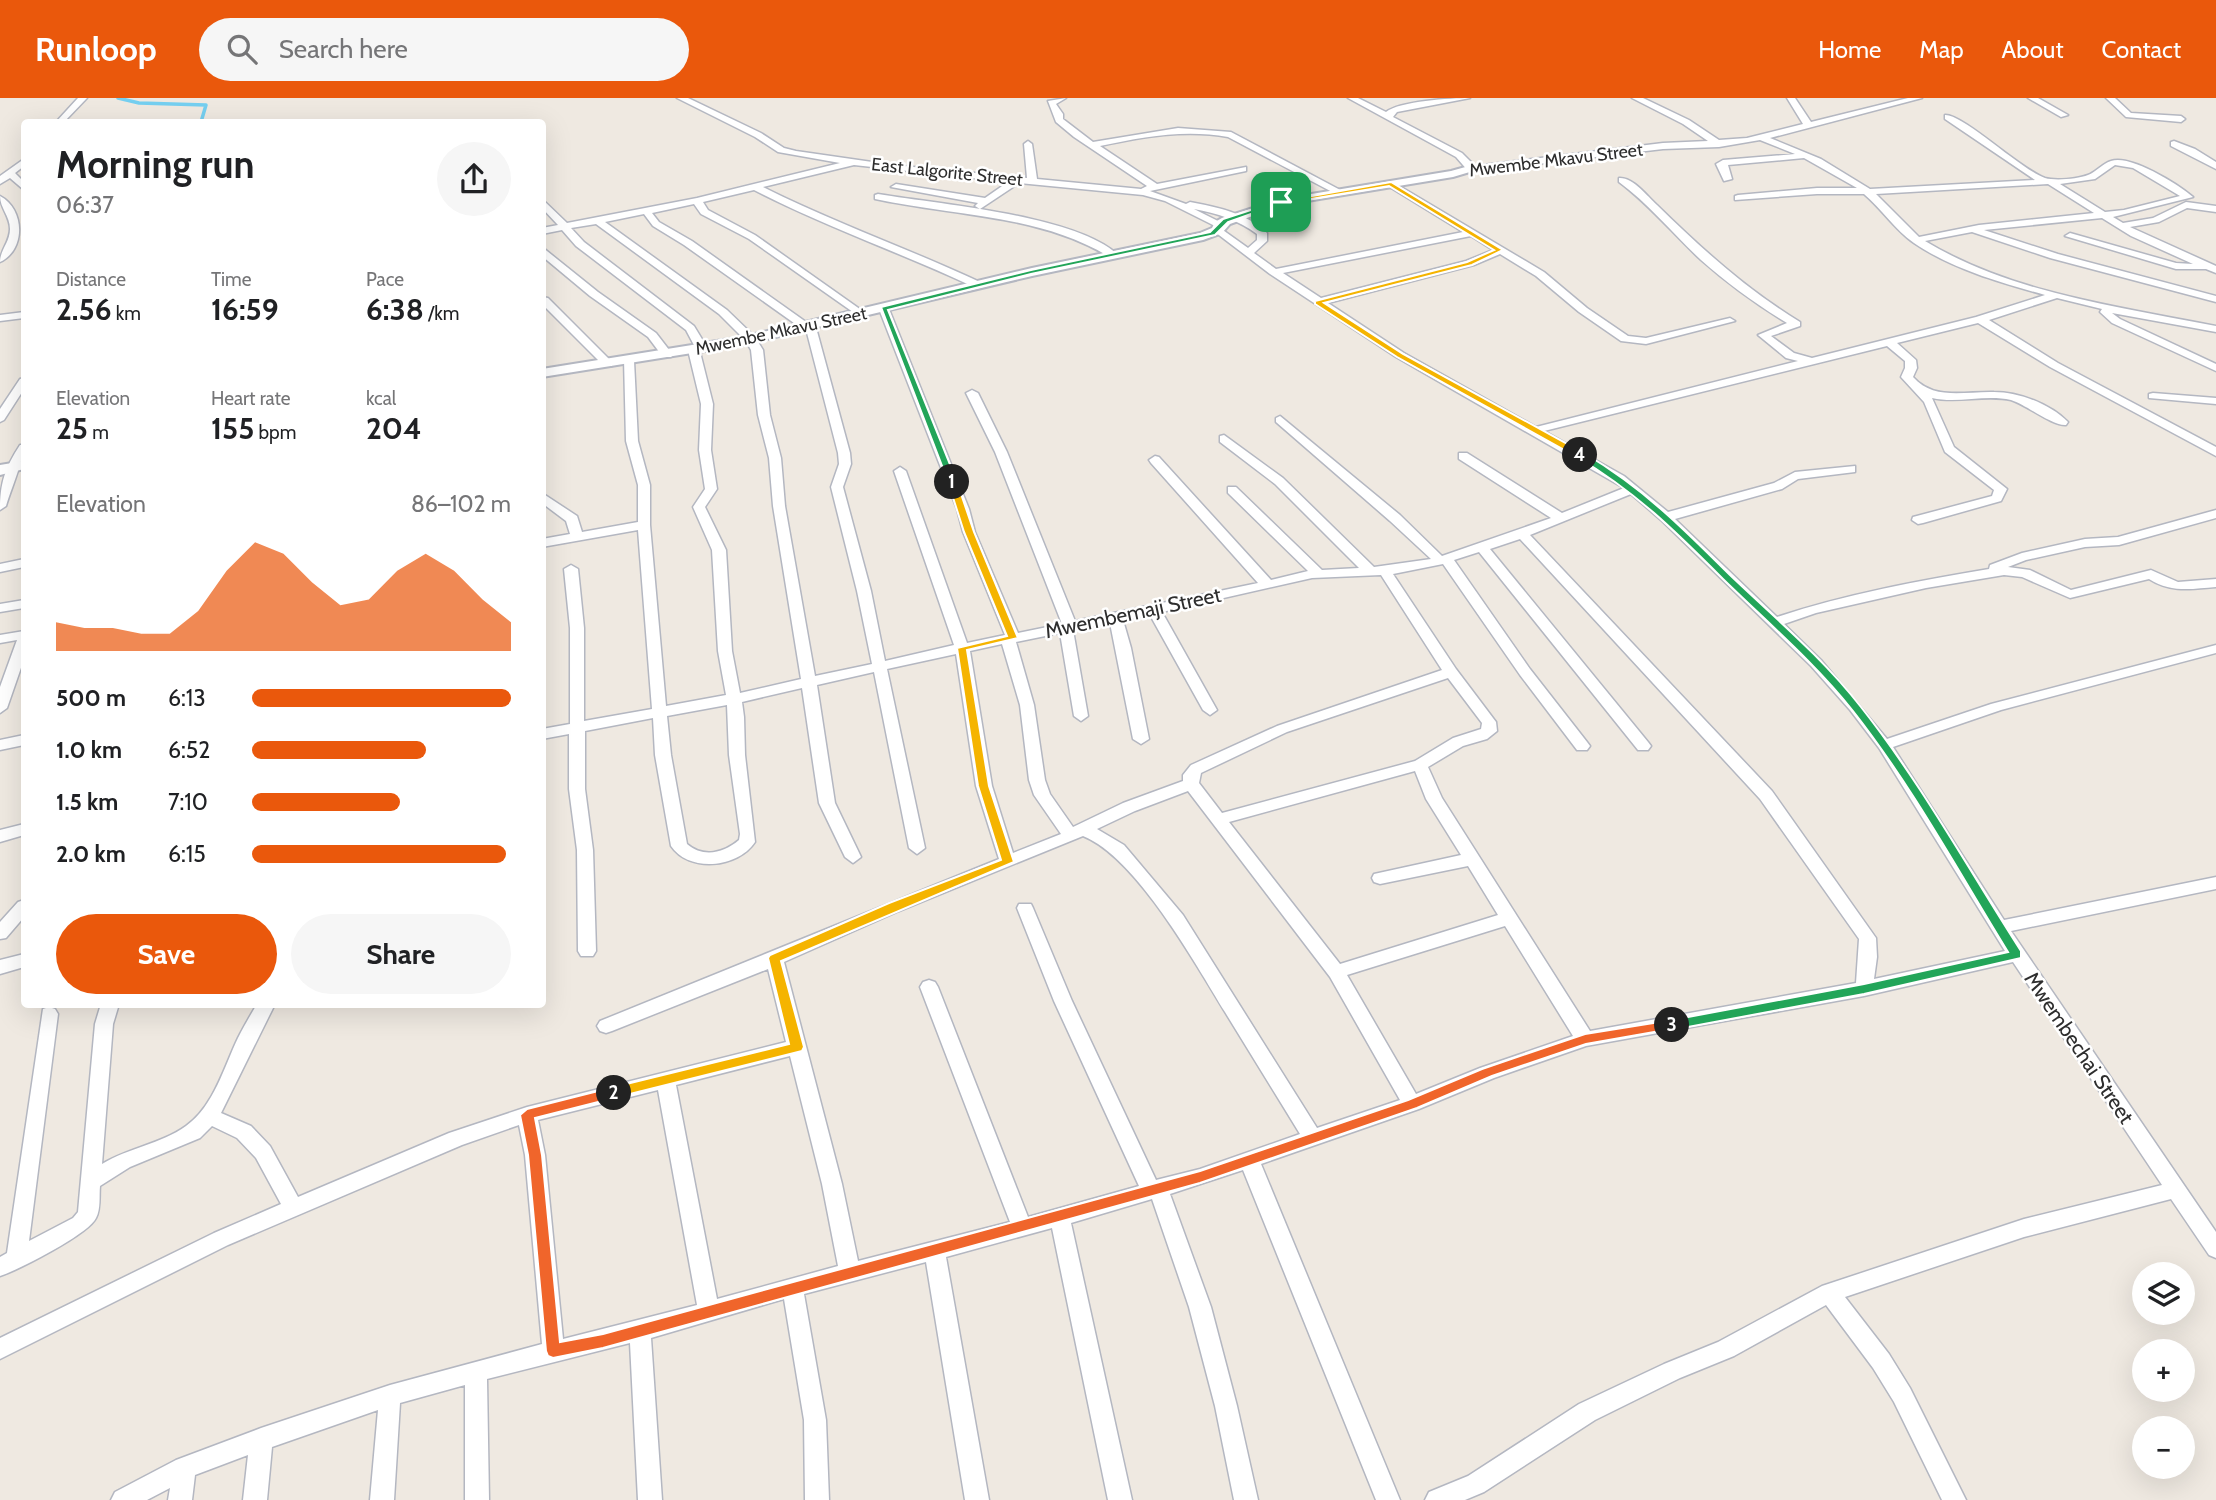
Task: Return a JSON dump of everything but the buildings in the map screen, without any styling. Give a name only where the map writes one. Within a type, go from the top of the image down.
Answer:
[{"type":"street","points":[[63,119],[83,98]]},
{"type":"street","name":"East Lalgorite Street","points":[[681,98],[758,135],[785,152],[856,162],[1139,191],[1172,201],[1219,228]]},
{"type":"street","points":[[1062,98],[1051,103],[1059,114],[1059,120],[1156,187]]},
{"type":"street","points":[[1352,98],[1459,155],[1471,166],[1469,169]]},
{"type":"street","points":[[1389,117],[1395,110],[1466,98]]},
{"type":"street","points":[[1636,98],[1686,122],[1719,144]]},
{"type":"street","points":[[1791,98],[1809,127]]},
{"type":"street","name":"Mwembe Mkavu Street","points":[[546,372],[698,350],[884,309],[1219,228],[1238,216],[1281,202],[1453,174],[1469,169],[1663,146],[1719,144],[1762,138],[1918,98]]},
{"type":"street","points":[[2032,98],[2064,115]]},
{"type":"street","points":[[2110,98],[2129,115],[2182,120]]},
{"type":"street","points":[[1948,117],[1985,144],[2101,216],[2140,237],[2215,269]]},
{"type":"street","points":[[1092,145],[1164,130],[1213,130],[1231,135],[1339,192]]},
{"type":"street","points":[[1762,138],[1804,155],[1866,192],[1917,240],[1987,273],[2057,295],[2213,325]]},
{"type":"street","points":[[1028,144],[1032,180]]},
{"type":"street","points":[[2174,144],[2192,151],[2216,166]]},
{"type":"street","points":[[1727,179],[1721,164],[1726,162],[1804,155]]},
{"type":"street","points":[[546,229],[757,188],[856,162]]},
{"type":"street","points":[[1738,198],[1818,191],[1866,192],[2085,179],[2113,163],[2122,162],[2136,166],[2188,197]]},
{"type":"street","points":[[0,181],[21,164]]},
{"type":"street","points":[[1139,191],[1243,169]]},
{"type":"street","points":[[10,173],[21,184]]},
{"type":"street","points":[[972,213],[1018,179]]},
{"type":"street","points":[[1622,180],[1637,191],[1705,258],[1762,303],[1796,324],[1766,334],[1765,337],[1796,359],[1814,360]]},
{"type":"street","points":[[1391,184],[1540,274],[1583,310],[1625,339],[1646,341],[1730,321]]},
{"type":"street","points":[[896,187],[986,201]]},
{"type":"street","points":[[757,188],[799,209],[920,258],[978,285]]},
{"type":"street","points":[[878,197],[1054,230],[1090,241],[1112,254]]},
{"type":"street","points":[[1917,240],[1968,229],[2101,216],[2188,197],[2216,198]]},
{"type":"street","points":[[0,199],[10,207],[16,230],[11,249],[0,259]]},
{"type":"street","points":[[697,201],[704,212],[752,237],[860,314]]},
{"type":"street","points":[[1172,201],[1238,216],[1262,233],[1262,241],[1248,253]]},
{"type":"street","points":[[2122,226],[2156,220],[2186,205],[2216,209]]},
{"type":"street","points":[[546,206],[580,244],[696,335],[707,404],[705,450],[711,483],[711,489],[699,507],[719,550],[725,651],[737,716],[737,755],[748,834],[747,842],[740,848],[728,856],[714,859],[687,853],[679,846],[671,807],[659,711],[643,525],[644,485],[632,441],[628,361]]},
{"type":"street","points":[[646,211],[656,224],[808,325],[844,453],[845,464],[837,487],[880,666],[917,848]]},
{"type":"street","points":[[597,220],[723,312],[751,338],[760,361],[764,415],[775,458],[779,506],[827,803],[853,857]]},
{"type":"street","name":"Mwembechai Street","points":[[1219,228],[1274,272],[1400,355],[1614,474],[1666,517],[1848,698],[1884,745],[2017,955],[2216,1249]]},
{"type":"street","points":[[1968,229],[2216,299]]},
{"type":"street","points":[[1274,272],[1473,233]]},
{"type":"street","points":[[2070,236],[2176,266],[2215,269]]},
{"type":"street","points":[[1318,302],[1470,263],[1500,250]]},
{"type":"street","points":[[546,253],[594,294],[652,335],[667,355]]},
{"type":"street","points":[[1536,430],[1980,319],[2057,295]]},
{"type":"street","points":[[546,302],[608,364]]},
{"type":"street","points":[[2115,308],[2106,310],[2105,314],[2122,325],[2216,368]]},
{"type":"street","points":[[884,309],[1011,638],[1027,705],[1037,780],[1042,795],[1075,832],[1101,837],[1118,849],[1177,919],[1313,1138]]},
{"type":"street","points":[[0,318],[21,315]]},
{"type":"street","points":[[1980,319],[2054,365],[2216,452]]},
{"type":"street","points":[[1889,342],[1910,360],[1908,377],[1929,401],[1949,449],[2001,489],[1997,498],[1918,520]]},
{"type":"street","points":[[0,418],[21,386]]},
{"type":"street","points":[[1919,390],[1956,396],[2005,396],[2035,406],[2062,422]]},
{"type":"street","points":[[972,393],[1005,461],[1026,524],[1068,627],[1081,716]]},
{"type":"street","points":[[2153,396],[2216,401]]},
{"type":"street","points":[[1280,420],[1443,560],[1582,746]]},
{"type":"street","points":[[1219,819],[1420,765],[1458,742],[1482,736],[1491,726],[1378,571],[1279,481],[1224,439]]},
{"type":"street","points":[[1463,456],[1561,518]]},
{"type":"street","points":[[1155,460],[1267,584]]},
{"type":"street","points":[[0,506],[12,468]]},
{"type":"street","points":[[1666,517],[1778,486],[1795,476],[1851,469]]},
{"type":"street","points":[[900,471],[962,648],[984,786],[1008,862]]},
{"type":"street","name":"Mwembemaji Street","points":[[546,733],[733,699],[1267,584],[1319,574],[1378,571],[1443,560],[1522,534],[1633,489]]},
{"type":"street","points":[[1232,490],[1319,574]]},
{"type":"street","points":[[546,499],[564,510],[572,519],[577,536]]},
{"type":"street","points":[[1987,573],[2022,557],[2095,541],[2119,541],[2216,514]]},
{"type":"street","points":[[546,542],[643,525]]},
{"type":"street","points":[[1522,534],[1782,814],[1867,938],[1870,952],[1864,989]]},
{"type":"street","points":[[1482,548],[1643,746]]},
{"type":"street","points":[[0,568],[21,564]]},
{"type":"street","points":[[571,569],[577,628],[578,789],[585,850],[587,951]]},
{"type":"street","points":[[1774,623],[1824,608],[1926,584],[2004,571],[2025,573],[2070,594],[2148,574],[2178,586],[2216,583]]},
{"type":"street","points":[[0,608],[21,604]]},
{"type":"street","points":[[1154,610],[1210,710]]},
{"type":"street","points":[[1115,618],[1125,646],[1135,718],[1141,739]]},
{"type":"street","points":[[0,639],[21,638]]},
{"type":"street","points":[[0,708],[21,647]]},
{"type":"street","points":[[1884,745],[1996,707],[2216,649]]},
{"type":"street","points":[[1412,1104],[1336,972],[1191,783],[1191,775],[1196,769],[1259,739],[1451,672]]},
{"type":"street","points":[[0,745],[21,741]]},
{"type":"street","points":[[1420,765],[1434,799],[1585,1039]]},
{"type":"street","points":[[606,1026],[893,906],[1008,862],[1191,783]]},
{"type":"street","points":[[0,836],[21,832]]},
{"type":"street","points":[[1380,878],[1472,859]]},
{"type":"street","points":[[2000,927],[2216,883]]},
{"type":"street","points":[[1025,908],[1063,1001],[1155,1189],[1200,1307],[1226,1406],[1246,1500]]},
{"type":"street","points":[[0,933],[21,909]]},
{"type":"street","points":[[1336,972],[1509,918]]},
{"type":"street","points":[[123,1500],[184,1468],[390,1395],[553,1351],[640,1331],[850,1272],[935,1252],[1155,1189],[1412,1104],[1487,1073],[1585,1039],[1864,989],[2017,955]]},
{"type":"street","points":[[774,958],[832,1185],[850,1272]]},
{"type":"street","points":[[0,967],[21,962]]},
{"type":"street","points":[[929,988],[1022,1228]]},
{"type":"street","points":[[8,1264],[85,1220],[90,1211],[104,1024],[109,1008]]},
{"type":"street","points":[[92,1181],[123,1161],[193,1132],[209,1115],[264,1008]]},
{"type":"street","points":[[8,1264],[49,1014]]},
{"type":"street","points":[[0,1349],[221,1238],[456,1139],[527,1115],[797,1047]]},
{"type":"street","points":[[666,1080],[709,1311]]},
{"type":"street","points":[[209,1115],[244,1132],[263,1152],[294,1208]]},
{"type":"street","points":[[527,1115],[535,1155],[553,1351]]},
{"type":"street","points":[[1249,1160],[1388,1500]]},
{"type":"street","points":[[1437,1500],[1476,1484],[1587,1412],[1672,1371],[1726,1349],[1829,1293],[2024,1228],[2175,1190]]},
{"type":"street","points":[[1059,1216],[1120,1500]]},
{"type":"street","points":[[935,1252],[976,1500]]},
{"type":"street","points":[[792,1288],[811,1384],[820,1459],[817,1500]]},
{"type":"street","points":[[1829,1293],[1881,1361],[1902,1395],[1954,1500]]},
{"type":"street","points":[[640,1331],[650,1500]]},
{"type":"street","points":[[476,1372],[477,1500]]},
{"type":"street","points":[[382,1500],[390,1395]]},
{"type":"street","points":[[255,1500],[261,1439]]},
{"type":"street","points":[[180,1500],[184,1468]]},
{"type":"waterway","points":[[118,98],[139,103],[206,105],[202,119]]},
{"type":"route","points":[[1391,184],[1500,250],[1470,263],[1318,302],[1400,355],[1614,474],[1666,517],[1816,663],[1855,706],[1884,745],[2017,955],[1843,993],[1585,1039],[1487,1073],[1412,1104],[1200,1177],[935,1252],[815,1281],[603,1341],[553,1351],[535,1155],[527,1115],[797,1047],[774,958],[893,906],[1008,862],[984,786],[962,648],[1013,638],[969,532],[963,509],[884,309],[1031,272],[1212,233],[1226,221],[1281,202],[1391,184]]}]
